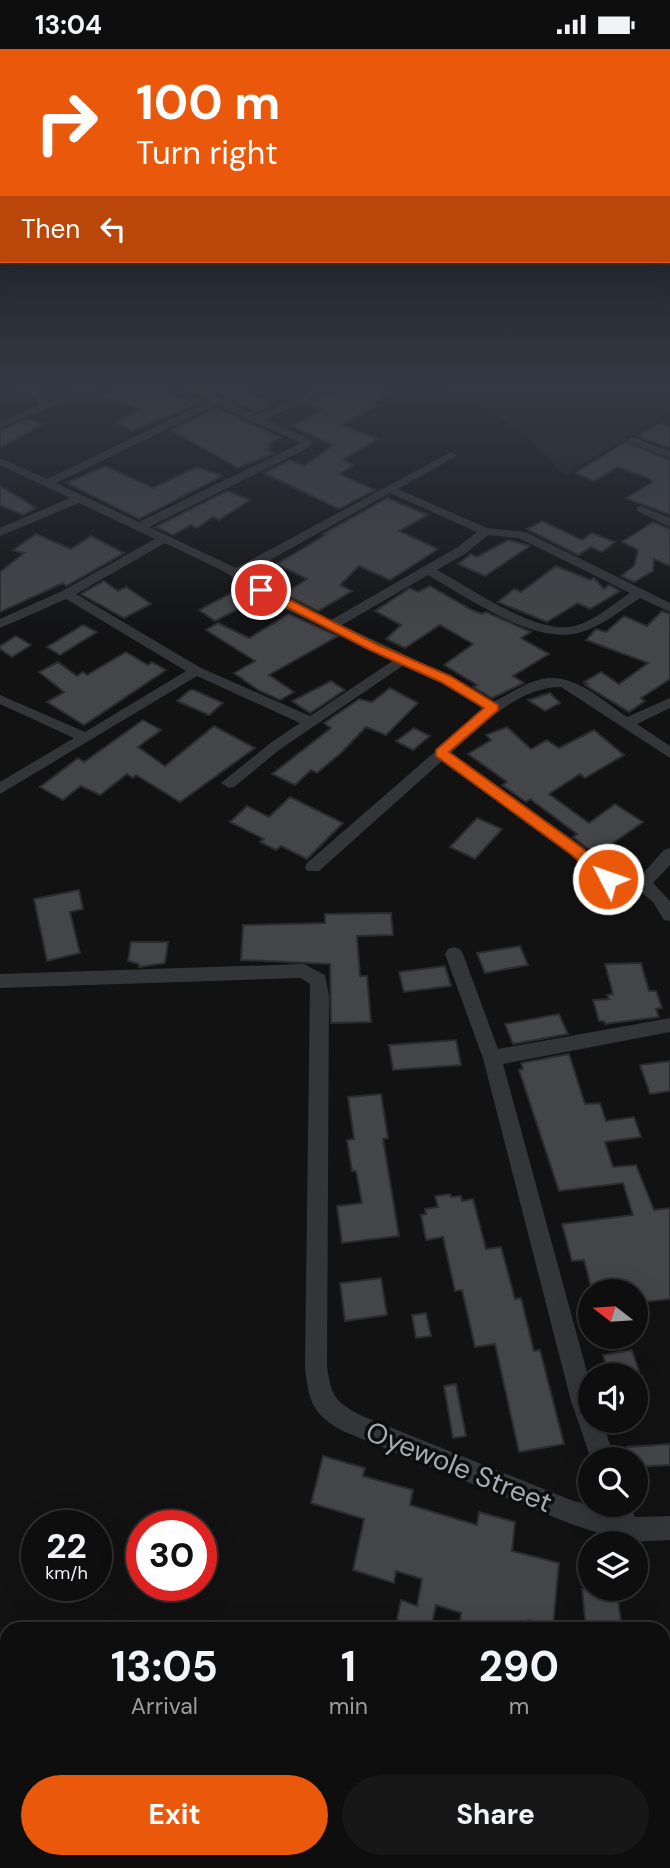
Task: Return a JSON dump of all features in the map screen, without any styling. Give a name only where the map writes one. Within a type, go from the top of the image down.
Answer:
[{"type":"street","points":[[17,469],[235,574],[331,626],[446,679],[493,708]]},
{"type":"street","points":[[48,483],[77,469]]},
{"type":"street","points":[[139,527],[257,469]]},
{"type":"street","points":[[235,574],[426,469]]},
{"type":"street","points":[[390,489],[485,531],[522,535],[670,608]]},
{"type":"street","points":[[0,532],[80,498]]},
{"type":"street","points":[[641,509],[670,523]]},
{"type":"street","points":[[331,626],[462,550],[485,531]]},
{"type":"street","points":[[0,624],[67,594],[163,539]]},
{"type":"street","points":[[426,569],[526,622],[553,630],[579,629],[640,593]]},
{"type":"street","points":[[67,594],[196,671],[310,722]]},
{"type":"street","points":[[229,783],[310,722],[404,659]]},
{"type":"street","points":[[0,789],[196,671]]},
{"type":"street","points":[[313,867],[493,708],[542,683],[552,682],[573,687],[670,753]]},
{"type":"street","points":[[0,699],[85,737]]},
{"type":"street","points":[[627,723],[670,702]]},
{"type":"street","points":[[440,753],[577,851],[608,879],[629,888],[643,884],[670,854]]},
{"type":"street","points":[[643,884],[659,898],[670,915]]},
{"type":"street","points":[[454,954],[492,1058],[583,1401],[599,1447]]},
{"type":"street","name":"Oyewole Street","points":[[0,981],[304,971],[319,979],[316,1366],[320,1399],[331,1413],[471,1474],[627,1530],[670,1528]]},
{"type":"street","points":[[492,1058],[670,1025]]},
{"type":"street","points":[[622,1517],[627,1530]]},
{"type":"shaded area","points":[[558,469],[576,469],[564,476]]},
{"type":"building","points":[[99,469],[111,469],[153,488],[193,469],[202,469],[222,476],[139,519],[67,483]]},
{"type":"building","points":[[272,469],[348,469],[339,474],[375,490],[339,509],[264,473]]},
{"type":"building","points":[[582,469],[615,469],[594,481],[575,473]]},
{"type":"building","points":[[623,469],[670,469],[670,515],[626,498],[653,482]]},
{"type":"building","points":[[0,486],[36,508],[23,515],[0,505]]},
{"type":"building","points":[[227,491],[250,500],[219,520],[213,517],[197,528],[191,525],[173,535],[155,527]]},
{"type":"building","points":[[387,498],[428,515],[399,531],[438,549],[390,580],[359,566],[340,585],[352,591],[318,611],[284,594],[307,579],[277,564]]},
{"type":"building","points":[[542,521],[582,540],[592,533],[615,542],[602,552],[591,547],[578,555],[527,529]]},
{"type":"building","points":[[653,522],[670,529],[670,566],[654,559],[653,571],[634,582],[621,576],[634,566],[638,550],[622,542]]},
{"type":"building","points":[[36,534],[71,549],[91,536],[124,553],[66,586],[63,583],[0,612],[0,572],[24,553],[13,550]]},
{"type":"building","points":[[508,540],[530,546],[485,576],[458,564],[471,554],[477,557]]},
{"type":"building","points":[[556,566],[590,580],[594,578],[604,589],[609,585],[620,591],[590,609],[578,603],[547,622],[498,602],[514,589],[521,592]]},
{"type":"building","points":[[104,581],[118,591],[126,587],[151,604],[124,618],[81,594]]},
{"type":"building","points":[[430,586],[472,610],[482,614],[486,612],[531,632],[521,638],[549,654],[513,676],[524,683],[492,698],[473,687],[477,685],[444,665],[473,644],[440,625],[405,648],[386,639],[401,625],[375,611],[410,588],[418,592]]},
{"type":"building","points":[[237,590],[254,601],[215,621],[199,610]]},
{"type":"building","points":[[662,611],[670,614],[670,679],[641,698],[645,701],[629,712],[585,685],[588,684],[584,682],[601,672],[619,684],[648,663],[586,640],[596,629],[606,632],[624,616],[647,626]]},
{"type":"building","points":[[289,614],[338,636],[269,675],[294,692],[280,700],[258,690],[234,673],[255,661],[206,630],[218,623],[249,638]]},
{"type":"building","points":[[83,625],[97,632],[60,655],[47,647]]},
{"type":"building","points":[[16,636],[31,645],[12,657],[0,649],[0,646]]},
{"type":"building","points":[[126,652],[148,665],[152,662],[166,670],[84,725],[47,702],[64,692],[39,672],[58,662],[77,676],[83,672],[87,675]]},
{"type":"building","points":[[331,681],[345,690],[310,713],[292,701]]},
{"type":"building","points":[[390,688],[418,703],[386,735],[366,727],[317,773],[311,770],[295,785],[272,774],[331,728],[324,723],[359,699],[372,702]]},
{"type":"building","points":[[190,690],[223,703],[209,715],[177,701]]},
{"type":"building","points":[[550,693],[560,703],[545,711],[528,700]]},
{"type":"building","points":[[143,720],[161,730],[138,747],[165,766],[214,726],[255,748],[180,802],[136,775],[133,778],[127,774],[100,795],[81,786],[63,800],[40,787],[78,758],[84,762]]},
{"type":"building","points":[[507,727],[531,749],[547,740],[559,748],[594,730],[624,755],[585,778],[580,774],[549,794],[589,823],[615,804],[643,822],[596,855],[573,837],[577,834],[530,799],[526,802],[502,785],[507,782],[468,754],[491,740],[486,735]]},
{"type":"building","points":[[414,728],[430,736],[413,750],[396,741]]},
{"type":"building","points":[[290,797],[343,823],[307,859],[281,846],[276,850],[260,842],[264,839],[230,822],[247,806],[269,817]]},
{"type":"building","points":[[477,818],[502,829],[475,859],[450,847]]},
{"type":"building","points":[[79,890],[83,909],[70,912],[80,953],[47,961],[34,899]]},
{"type":"building","points":[[391,913],[393,935],[357,936],[360,976],[367,976],[371,1022],[331,1023],[330,964],[241,960],[243,925],[325,923],[325,914]]},
{"type":"building","points":[[131,942],[168,942],[165,963],[139,967],[139,964],[128,961]]},
{"type":"building","points":[[520,946],[528,965],[485,973],[477,953]]},
{"type":"building","points":[[641,963],[649,991],[656,991],[662,1008],[656,1009],[659,1017],[605,1024],[604,1021],[599,1021],[593,1000],[609,999],[607,995],[613,994],[605,964]]},
{"type":"building","points":[[445,966],[451,986],[404,992],[399,972]]},
{"type":"building","points":[[559,1014],[568,1034],[513,1044],[505,1024]]},
{"type":"building","points":[[456,1040],[461,1065],[393,1070],[389,1045]]},
{"type":"building","points":[[569,1054],[585,1104],[600,1103],[606,1121],[634,1117],[641,1137],[605,1142],[613,1167],[636,1165],[654,1210],[670,1208],[670,1299],[648,1302],[648,1279],[589,1279],[584,1260],[572,1261],[562,1224],[633,1215],[623,1183],[559,1191],[519,1070],[523,1069],[521,1063]]},
{"type":"building","points":[[670,1061],[670,1091],[650,1094],[640,1065]]},
{"type":"building","points":[[381,1094],[388,1138],[383,1139],[399,1236],[342,1243],[337,1206],[362,1203],[356,1171],[352,1171],[347,1140],[354,1139],[348,1097]]},
{"type":"building","points":[[450,1194],[451,1197],[461,1196],[462,1201],[473,1199],[486,1249],[501,1247],[515,1299],[521,1298],[534,1351],[540,1350],[564,1444],[519,1452],[495,1344],[475,1347],[462,1290],[455,1291],[443,1237],[426,1240],[421,1215],[426,1214],[425,1209],[438,1207],[435,1196]]},
{"type":"building","points":[[381,1278],[387,1315],[345,1321],[340,1283]]},
{"type":"building","points":[[426,1313],[431,1336],[416,1338],[412,1315]]},
{"type":"building","points":[[632,1350],[636,1363],[605,1363],[603,1355]]},
{"type":"building","points":[[456,1384],[466,1436],[453,1438],[444,1386]]},
{"type":"building","points":[[670,1444],[670,1465],[648,1466],[648,1447],[627,1447]]},
{"type":"building","points":[[323,1456],[365,1468],[363,1476],[413,1490],[410,1505],[477,1525],[479,1512],[515,1522],[512,1551],[559,1563],[553,1622],[460,1622],[461,1613],[436,1605],[432,1622],[396,1622],[401,1600],[417,1606],[422,1579],[396,1571],[394,1583],[353,1570],[364,1519],[311,1503]]},
{"type":"building","points":[[583,1601],[618,1601],[621,1622],[585,1622]]},
{"type":"route","points":[[261,590],[374,648],[446,679],[493,708],[440,753],[577,851],[593,869],[608,879]]}]
